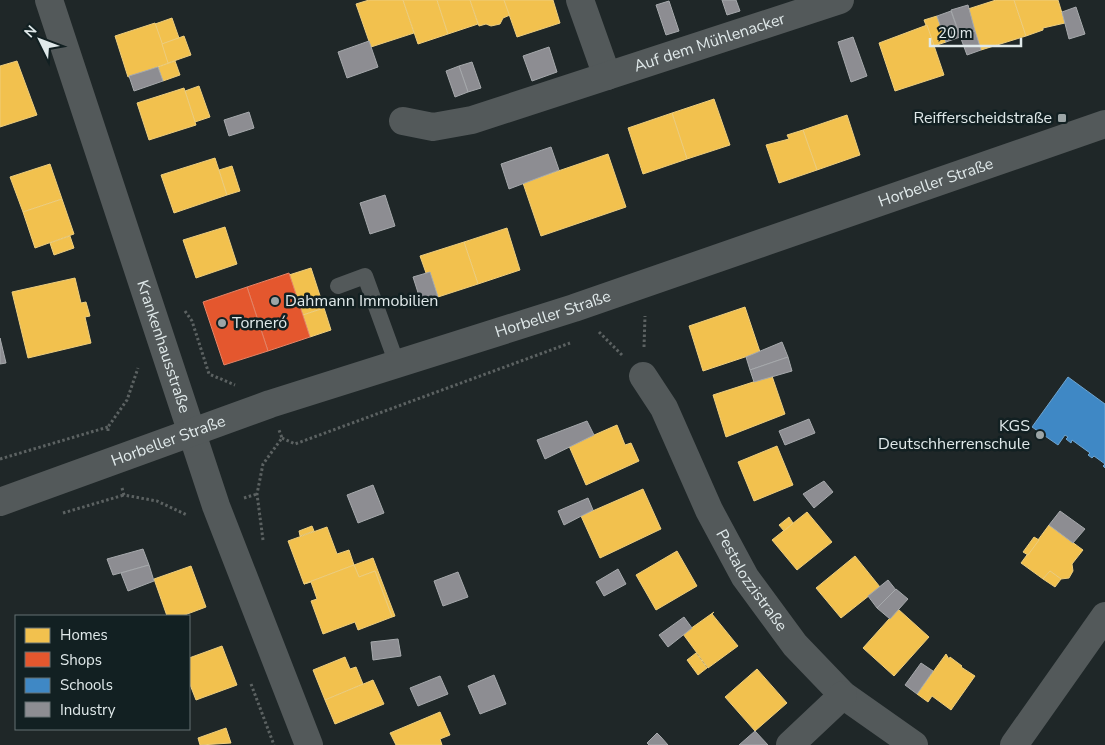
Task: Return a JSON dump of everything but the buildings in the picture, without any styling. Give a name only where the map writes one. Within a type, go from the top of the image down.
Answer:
[{"type":"street","name":"Krankenhausstraße","points":[[49,0],[168,358],[190,432],[225,530],[309,745]]},
{"type":"street","points":[[580,0],[607,76]]},
{"type":"street","name":"Auf dem Mühlenacker","points":[[403,122],[433,127],[472,120],[840,0]]},
{"type":"street","name":"Horbeller Straße","points":[[0,502],[270,404],[574,308],[1105,124]]},
{"type":"street","name":"Pestalozzistraße","points":[[643,376],[664,408],[709,510],[745,576],[796,646],[843,695],[914,745]]},
{"type":"street","points":[[1014,745],[1105,616]]},
{"type":"street","points":[[790,745],[843,695]]},
{"type":"lane","points":[[338,286],[365,276],[397,364]]},
{"type":"path","points":[[183,308],[192,321],[209,374],[234,385],[262,381],[282,438],[263,464],[257,494],[264,549]]},
{"type":"path","points":[[0,459],[108,427],[127,400],[138,369],[137,362]]},
{"type":"path","points":[[108,427],[114,462],[124,495],[157,501],[189,516]]},
{"type":"path","points":[[249,678],[274,745]]},
{"type":"place","name":"Reifferscheidstraße","points":[[1062,118]]},
{"type":"place","name":"Dahmann Immobilien","points":[[275,301]]},
{"type":"place","name":"Torneró","points":[[222,323]]},
{"type":"place","name":"KGS Deutschherrenschule","points":[[1040,435]]}]
